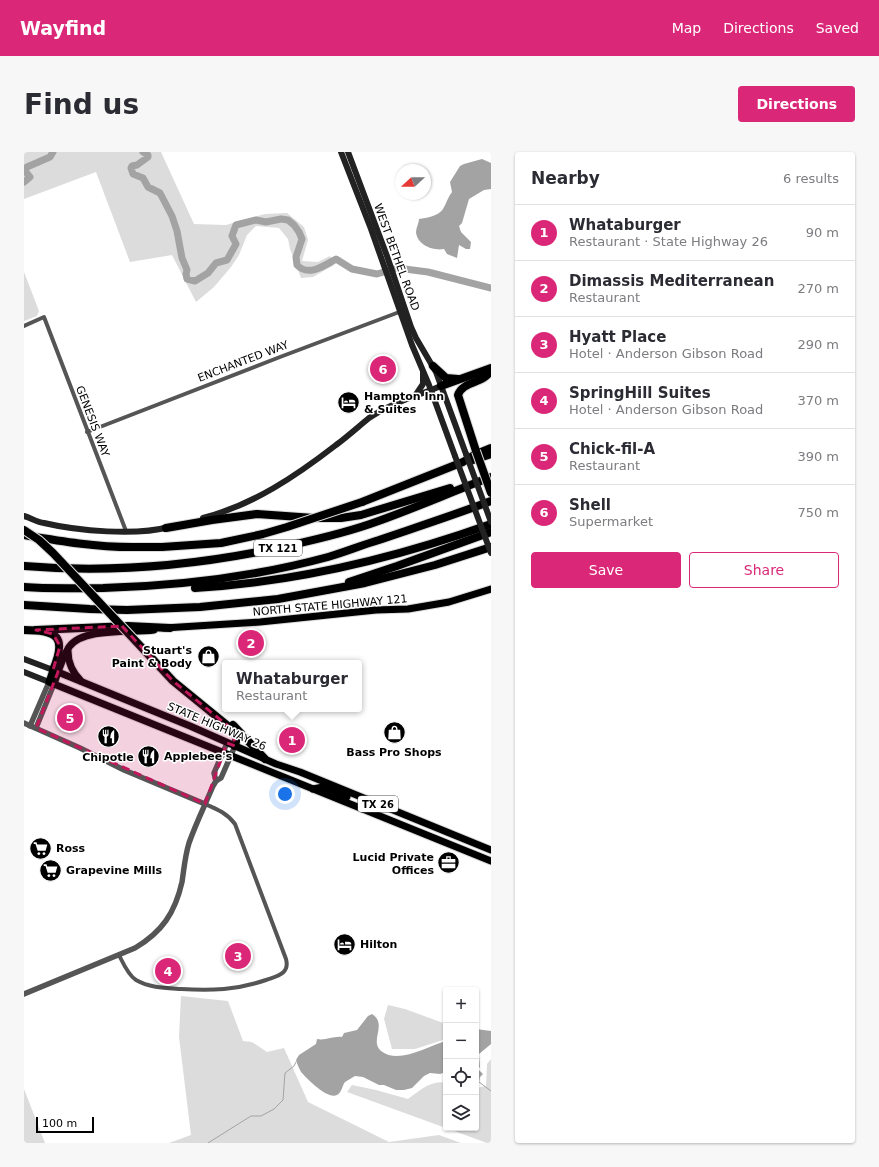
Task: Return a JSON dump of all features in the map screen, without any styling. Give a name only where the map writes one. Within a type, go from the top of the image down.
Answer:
[{"type":"highway","points":[[433,366],[446,378],[461,379]]},
{"type":"highway","points":[[441,386],[491,369]]},
{"type":"highway","points":[[491,369],[488,376],[462,388],[458,395],[491,493]]},
{"type":"highway","points":[[24,535],[75,544],[112,547],[162,547],[221,543],[263,534],[362,502],[464,458],[491,448]]},
{"type":"highway","points":[[464,458],[475,460],[491,454]]},
{"type":"highway","name":"TX 121","points":[[24,566],[86,569],[128,568],[184,564],[232,558],[306,542],[355,529],[491,477]]},
{"type":"highway","points":[[166,528],[220,518],[257,514],[314,518],[341,518],[361,515],[448,488],[461,489]]},
{"type":"highway","name":"TX 121","points":[[24,587],[71,589],[157,586],[242,576],[329,556],[443,519],[491,501]]},
{"type":"highway","points":[[157,586],[178,588],[212,587],[327,570],[425,546],[491,523]]},
{"type":"highway","points":[[24,530],[39,540],[53,553],[173,681],[233,730],[236,738],[235,746]]},
{"type":"highway","points":[[24,604],[90,609],[158,609],[200,607],[278,599],[355,580],[390,569],[491,532]]},
{"type":"highway","points":[[306,593],[365,584],[435,565],[491,547]]},
{"type":"highway","points":[[24,630],[128,626],[170,628]]},
{"type":"highway","points":[[36,630],[50,632],[55,636],[59,643],[59,653],[55,671]]},
{"type":"highway","points":[[205,707],[237,728],[265,759]]},
{"type":"main road","name":"WEST BETHEL ROAD","points":[[340,152],[354,178],[384,257],[403,311],[412,345],[431,390],[491,552]]},
{"type":"main road","name":"WEST BETHEL ROAD","points":[[348,152],[354,178]]},
{"type":"main road","name":"WEST BETHEL ROAD","points":[[403,311],[416,338],[433,366],[464,458],[491,523]]},
{"type":"main road","points":[[415,396],[422,384],[424,372]]},
{"type":"main road","points":[[24,516],[44,523],[98,531],[126,531],[166,528],[221,513],[254,499],[284,482],[336,445],[370,418],[395,404],[441,386]]},
{"type":"main road","name":"NORTH STATE HIGHWAY 121","points":[[68,649],[77,639],[89,634],[147,631],[260,622],[376,610],[408,609],[449,602],[491,589]]},
{"type":"main road","points":[[474,595],[491,594]]},
{"type":"main road","points":[[51,683],[55,671],[68,649]]},
{"type":"main road","points":[[68,649],[68,656],[71,666],[75,675],[82,682]]},
{"type":"main road","name":"STATE HIGHWAY 26","points":[[24,659],[190,726],[265,759],[489,849]]},
{"type":"main road","name":"STATE HIGHWAY 26","points":[[24,672],[487,859]]},
{"type":"main road","points":[[273,773],[282,773],[308,782],[313,777]]},
{"type":"main road","points":[[313,789],[323,787],[367,806],[383,806]]},
{"type":"main road","points":[[487,859],[489,849]]},
{"type":"street","name":"ENCHANTED WAY","points":[[87,432],[403,311]]},
{"type":"street","name":"GENESIS WAY","points":[[24,326],[44,318],[126,531]]},
{"type":"street","points":[[33,727],[51,683]]},
{"type":"street","points":[[24,723],[124,770],[222,811],[229,817],[235,824],[288,965],[279,975],[252,985],[223,990],[172,989],[144,984],[134,979],[128,972],[119,955]]},
{"type":"street","points":[[216,781],[214,773],[226,743]]},
{"type":"street","points":[[24,994],[119,955],[144,943],[159,930],[169,918],[176,902],[182,883],[189,843],[205,804],[216,781],[220,778],[235,746]]},
{"type":"highlighted area","points":[[122,626],[173,681],[233,730],[235,746],[227,743],[205,804],[36,728],[58,672],[53,670],[60,646],[53,634],[36,630]]},
{"type":"shaded area","points":[[24,152],[161,152],[194,224],[226,225],[265,214],[287,213],[304,227],[308,240],[302,261],[318,262],[330,256],[334,265],[313,277],[301,278],[290,249],[288,239],[279,228],[256,226],[247,235],[239,255],[231,267],[214,287],[196,302],[172,255],[130,262],[96,172],[24,199]]},
{"type":"shaded area","points":[[482,159],[491,163],[491,189],[484,190],[469,199],[462,223],[459,226],[461,232],[471,242],[470,249],[466,249],[459,245],[457,258],[447,254],[444,249],[435,249],[422,244],[417,237],[416,232],[419,219],[435,215],[443,209],[452,192],[450,182],[460,166]]},
{"type":"shaded area","points":[[24,272],[39,311],[37,316],[24,321]]},
{"type":"shaded area","points":[[181,996],[228,1001],[243,1041],[252,1042],[267,1052],[284,1048],[308,1102],[389,1142],[439,1135],[461,1143],[169,1143],[191,1135],[179,1037]]},
{"type":"shaded area","points":[[388,1005],[405,1009],[443,1023],[443,1040],[415,1049],[392,1049],[384,1019]]},
{"type":"shaded area","points":[[372,1014],[376,1018],[379,1027],[377,1038],[378,1047],[381,1051],[388,1055],[396,1056],[413,1053],[443,1042],[443,1073],[430,1073],[424,1076],[412,1088],[404,1090],[396,1090],[384,1085],[379,1085],[363,1077],[355,1076],[345,1082],[337,1095],[333,1096],[323,1092],[301,1072],[296,1060],[299,1055],[316,1044],[317,1039],[342,1037],[344,1033],[357,1030],[368,1016]]},
{"type":"shaded area","points":[[479,1029],[491,1031],[491,1044],[479,1054]]},
{"type":"shaded area","points":[[491,1059],[491,1143],[487,1143],[454,1131],[479,1131],[479,1087],[486,1086],[487,1064]]},
{"type":"shaded area","points":[[479,1070],[483,1074],[480,1077],[479,1083]]},
{"type":"shaded area","points":[[443,1082],[443,1127],[347,1092],[352,1085],[408,1099],[421,1089],[431,1084]]},
{"type":"shaded area","points":[[24,1089],[45,1143],[24,1143]]},
{"type":"waterway","points":[[24,182],[30,177],[25,171],[27,167],[50,157],[53,152]]},
{"type":"waterway","points":[[143,152],[148,155],[148,157],[137,165],[132,166],[131,168],[133,174],[143,178],[148,187],[160,193],[172,216],[177,231],[182,258],[187,270],[187,279],[195,281],[208,273],[216,263],[227,260],[236,244],[232,236],[236,225],[256,220],[266,222],[281,219],[288,220],[299,232],[302,239],[296,257],[297,265],[306,270],[316,269],[336,259],[352,269],[377,274],[397,268],[428,272],[491,288]]},
{"type":"waterway","points":[[208,1143],[251,1116],[261,1116],[274,1109],[283,1100],[285,1073],[294,1066],[296,1062]]},
{"type":"waterway","points":[[479,1082],[491,1091]]},
{"type":"place","name":"Shell","points":[[383,369]]},
{"type":"place","name":"Hampton Inn & Suites","points":[[348,402]]},
{"type":"place","name":"Dimassis Mediterranean","points":[[251,643]]},
{"type":"place","name":"Stuart's Paint & Body","points":[[208,656]]},
{"type":"place","name":"Chick-fil-A","points":[[70,718]]},
{"type":"place","name":"Bass Pro Shops","points":[[394,732]]},
{"type":"place","name":"Chipotle","points":[[108,737]]},
{"type":"place","name":"Whataburger","points":[[292,740]]},
{"type":"place","name":"Applebee's","points":[[149,756]]},
{"type":"place","name":"Ross","points":[[40,848]]},
{"type":"place","name":"Lucid Private Offices","points":[[449,863]]},
{"type":"place","name":"Grapevine Mills","points":[[50,870]]},
{"type":"place","name":"Hilton","points":[[345,944]]},
{"type":"place","name":"Hyatt Place","points":[[238,956]]},
{"type":"place","name":"SpringHill Suites","points":[[168,971]]}]
